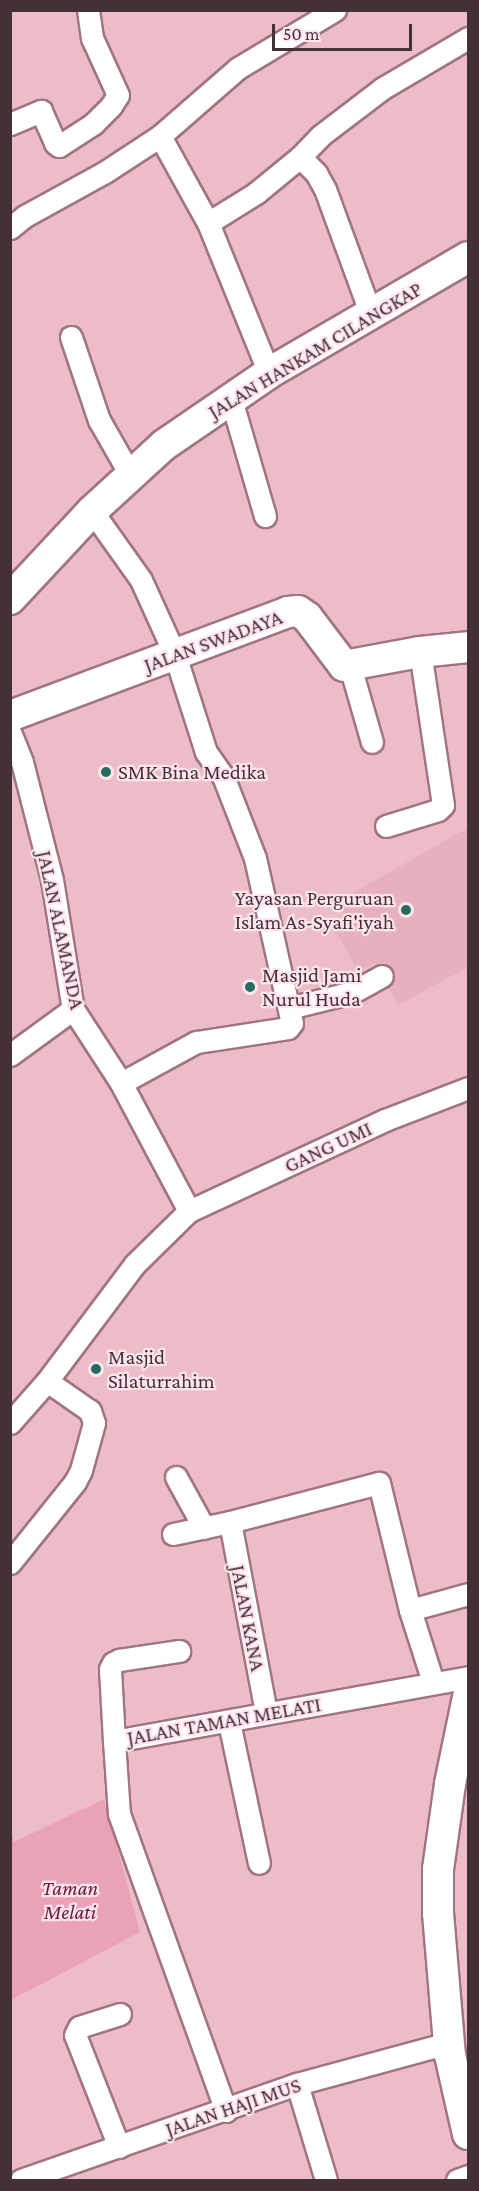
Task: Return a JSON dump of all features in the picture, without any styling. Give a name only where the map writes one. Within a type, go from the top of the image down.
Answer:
[{"type":"street","points":[[10,124],[41,111],[58,146],[93,124],[111,106],[118,95],[92,38],[88,10]]},
{"type":"street","points":[[10,228],[25,216],[105,172],[160,136],[238,68],[335,10]]},
{"type":"street","points":[[208,223],[256,193],[300,157],[320,136],[383,88],[468,38]]},
{"type":"street","points":[[160,136],[208,223],[269,373]]},
{"type":"street","points":[[300,157],[316,173],[325,189],[371,315]]},
{"type":"street","name":"JALAN HANKAM CILANGKAP","points":[[10,599],[92,511],[164,445],[269,373],[468,257]]},
{"type":"street","points":[[71,337],[99,420],[131,476]]},
{"type":"street","points":[[231,399],[265,516]]},
{"type":"street","points":[[92,511],[141,580],[175,654],[206,752],[223,776],[255,858],[292,1023],[288,1028],[196,1042],[121,1083]]},
{"type":"street","name":"JALAN SWADAYA","points":[[10,716],[288,612],[298,611],[307,617],[339,662],[350,666]]},
{"type":"street","points":[[372,742],[350,666],[420,652],[468,647]]},
{"type":"street","points":[[386,826],[438,810],[443,805],[420,652]]},
{"type":"street","name":"JALAN ALAMANDA","points":[[10,732],[22,762],[52,880],[73,1009],[121,1083],[189,1211]]},
{"type":"street","points":[[289,1008],[353,992],[382,976]]},
{"type":"street","points":[[10,1055],[73,1009]]},
{"type":"street","name":"GANG UMI","points":[[10,1423],[48,1381],[135,1264],[189,1211],[386,1120],[468,1088]]},
{"type":"street","points":[[10,1563],[75,1482],[81,1470],[94,1423],[90,1411],[48,1381]]},
{"type":"street","points":[[176,1477],[204,1528]]},
{"type":"street","points":[[173,1534],[230,1522],[379,1483],[410,1610],[434,1682]]},
{"type":"street","name":"JALAN KANA","points":[[230,1522],[266,1713]]},
{"type":"street","points":[[410,1610],[468,1594]]},
{"type":"street","points":[[114,1741],[111,1666],[119,1660],[179,1651]]},
{"type":"street","name":"JALAN TAMAN MELATI","points":[[226,2110],[119,1814],[114,1741],[468,1677]]},
{"type":"street","points":[[468,1697],[450,1784],[438,1869],[438,1941],[468,2134]]},
{"type":"street","points":[[229,1722],[259,1863]]},
{"type":"street","points":[[119,2147],[75,2035],[79,2027],[120,2014]]},
{"type":"street","name":"JALAN HAJI MUS","points":[[21,2181],[67,2173],[119,2147],[297,2084],[455,2050]]},
{"type":"street","points":[[297,2084],[326,2181]]},
{"type":"street","points":[[457,2181],[468,2176]]},
{"type":"shaded area","name":"Yayasan Perguruan Islam As-Syafi'iyah","points":[[468,828],[468,967],[398,1005],[375,963],[358,972],[334,927],[347,920],[338,901]]},
{"type":"green space","name":"Taman Melati","points":[[104,1799],[140,1932],[11,2000],[11,1832],[14,1842]]},
{"type":"place","name":"SMK Bina Medika","points":[[106,772]]},
{"type":"place","name":"Yayasan Perguruan Islam As-Syafi'iyah","points":[[406,910]]},
{"type":"place","name":"Masjid Jami Nurul Huda","points":[[250,987]]},
{"type":"place","name":"Masjid Silaturrahim","points":[[96,1369]]}]
